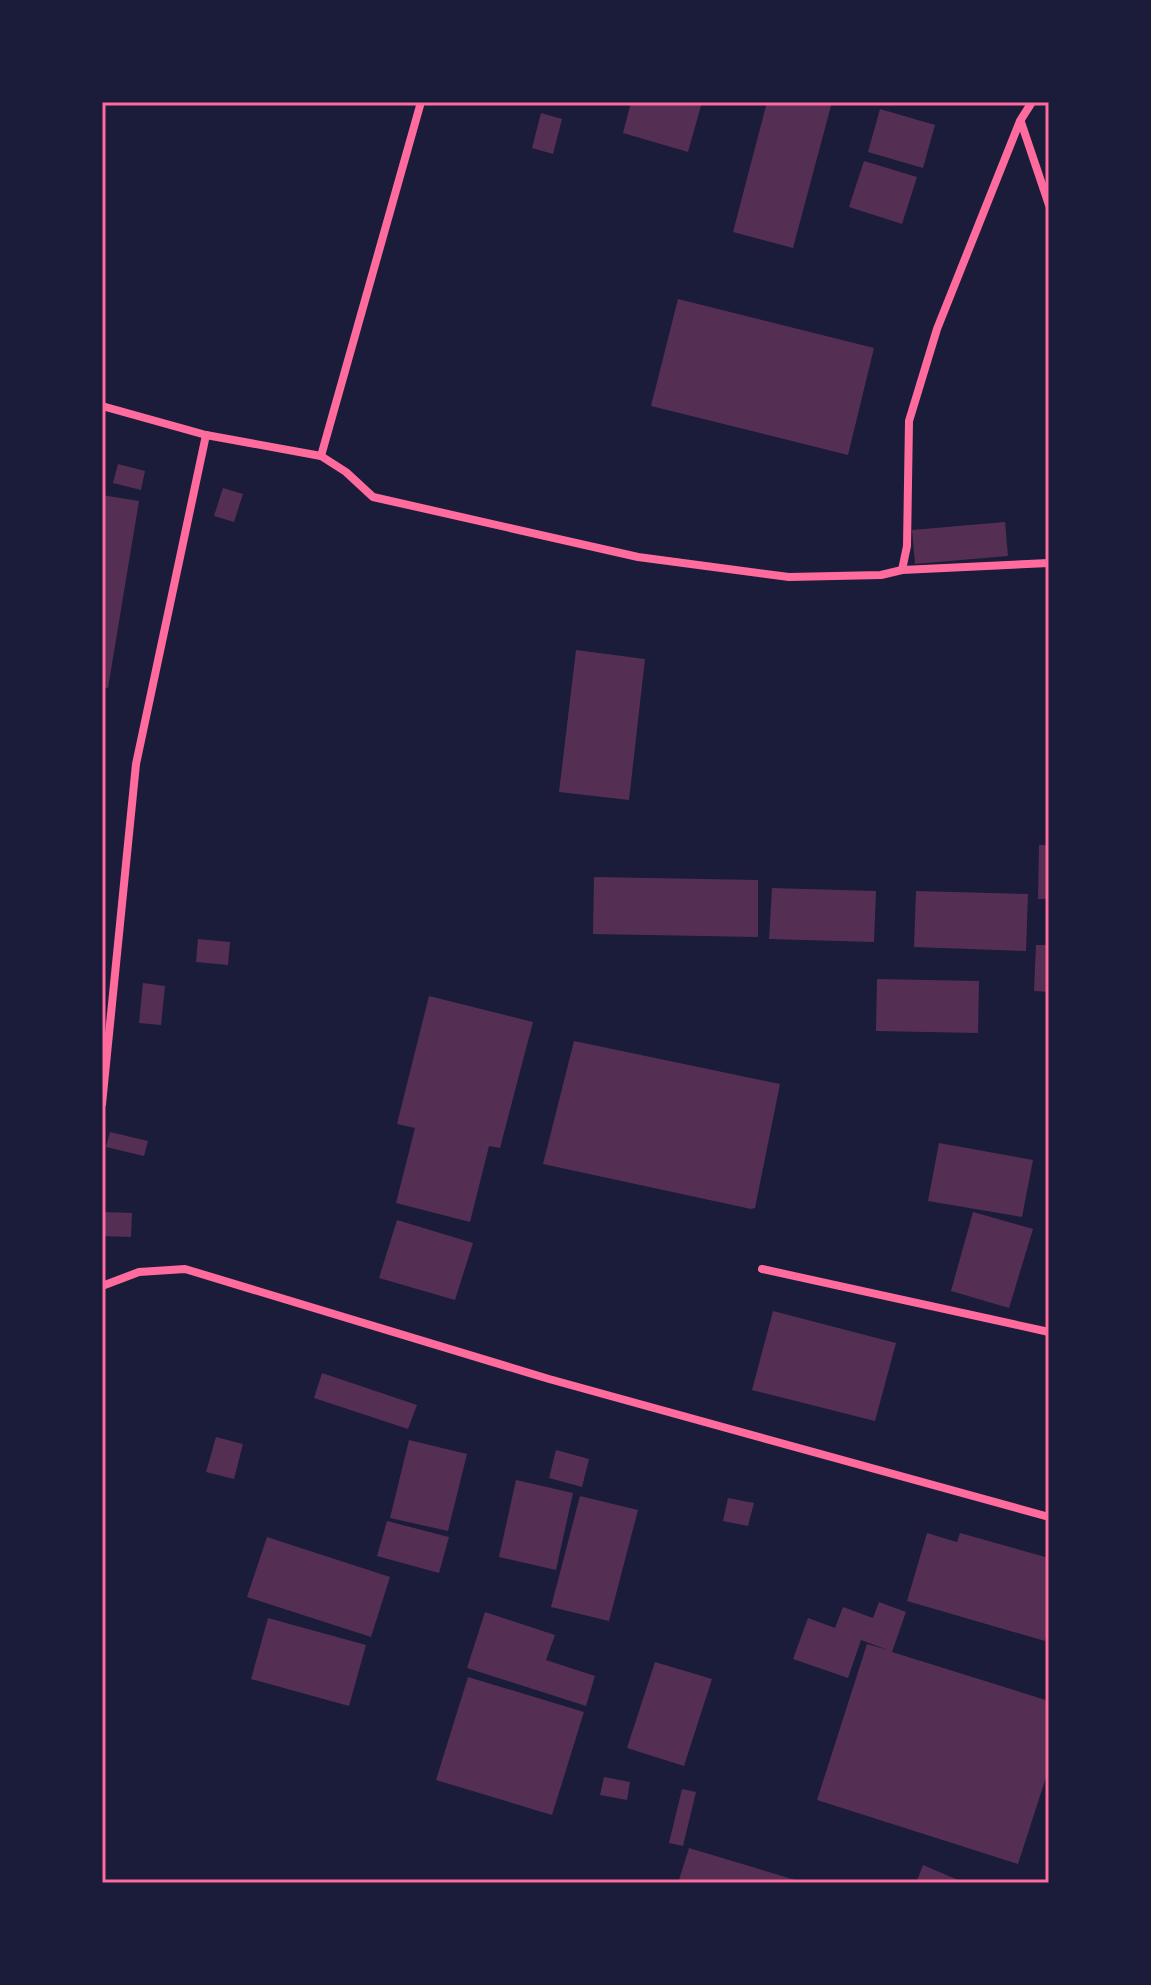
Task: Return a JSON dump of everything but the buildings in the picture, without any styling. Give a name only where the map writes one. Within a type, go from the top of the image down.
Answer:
[{"type":"street","points":[[321,456],[421,102]]},
{"type":"street","points":[[902,570],[907,546],[909,421],[937,329],[1020,121],[1032,102]]},
{"type":"street","points":[[1020,121],[1049,205]]},
{"type":"street","points":[[102,406],[206,435],[321,456],[346,472],[373,497],[638,557],[789,577],[881,575],[902,570],[1049,563]]},
{"type":"street","points":[[102,1104],[136,764],[206,435]]},
{"type":"street","points":[[102,1286],[139,1272],[185,1269],[549,1379],[1049,1517]]},
{"type":"street","points":[[762,1269],[1049,1332]]}]
